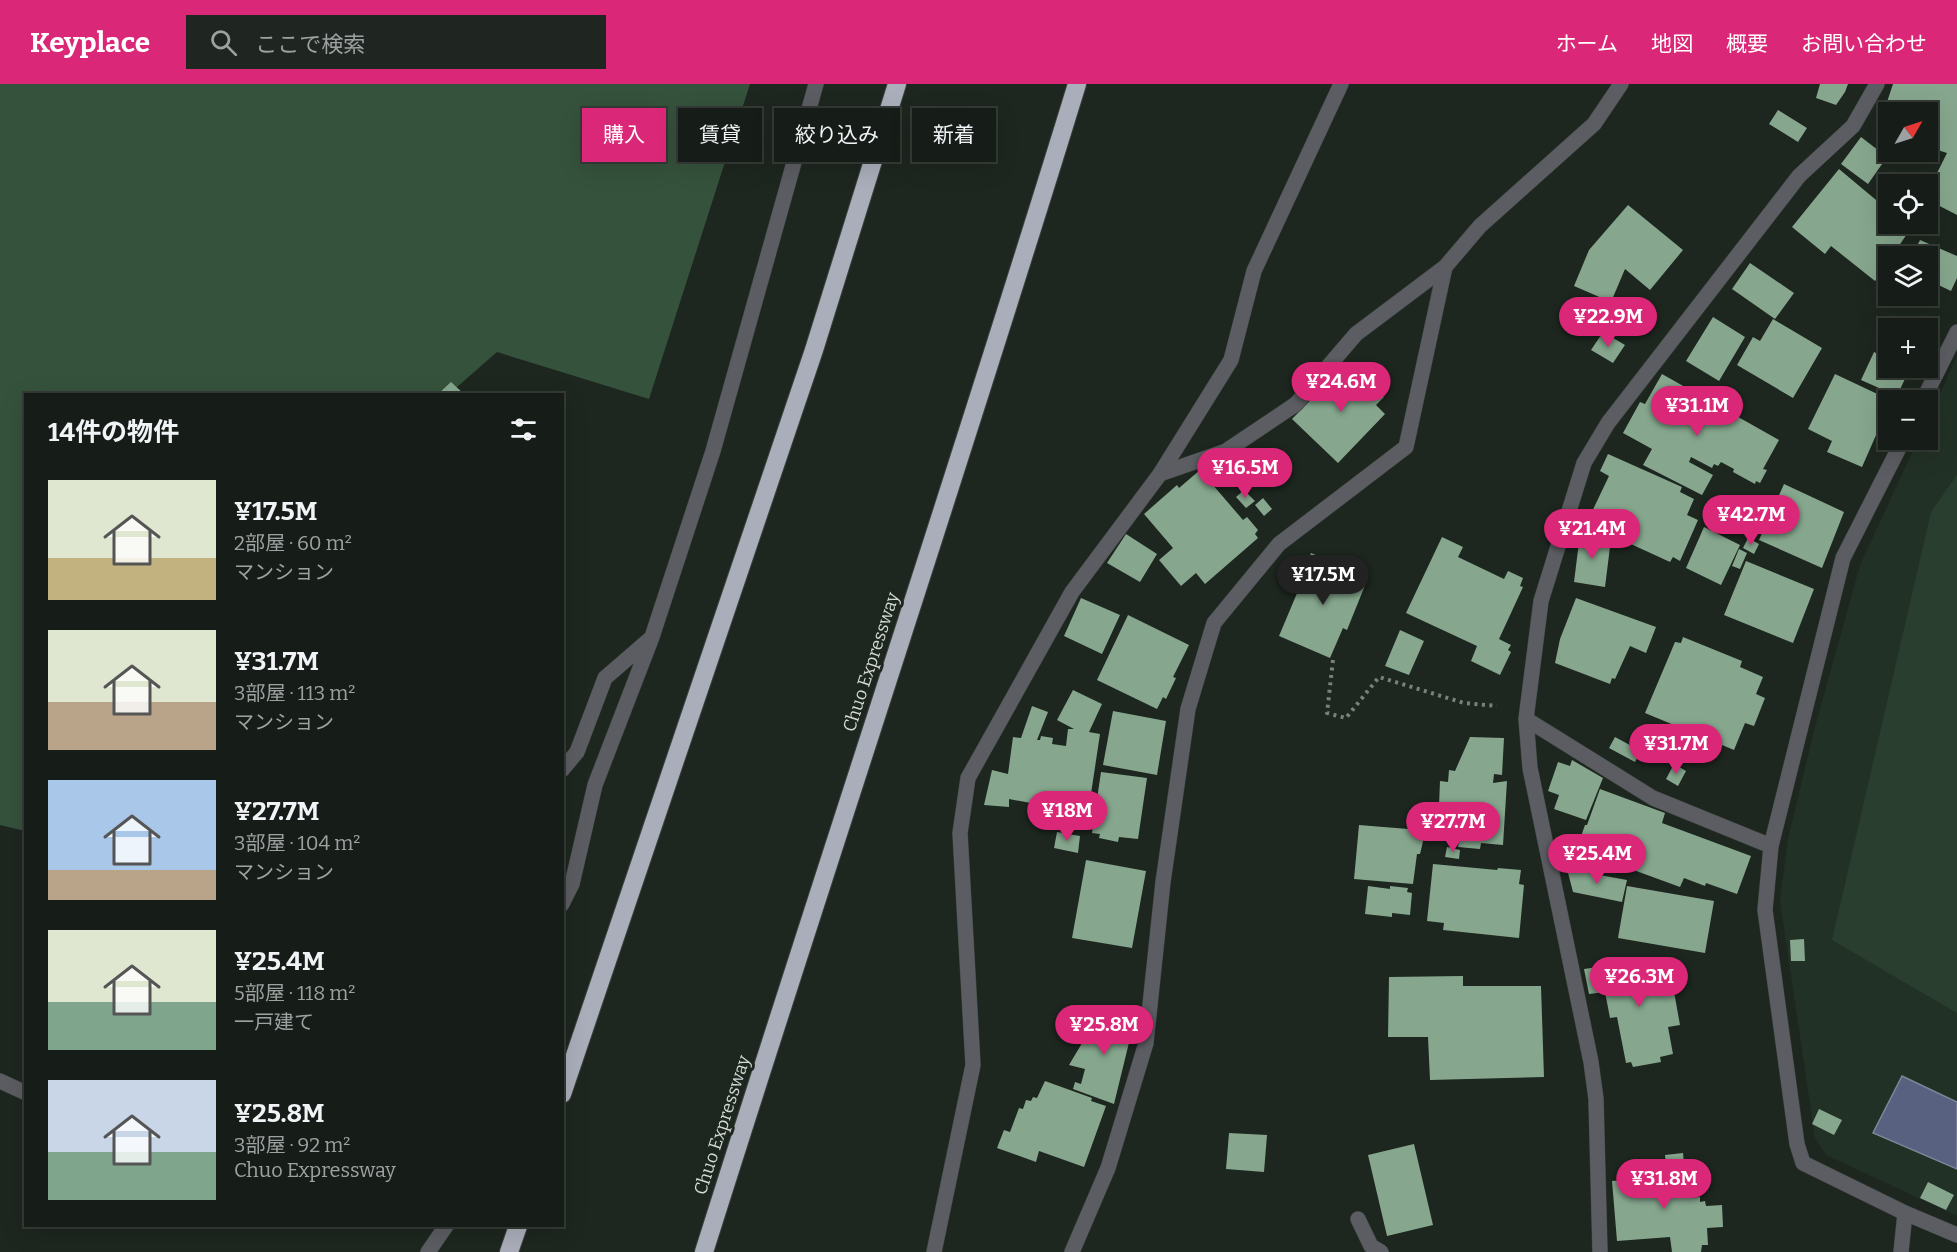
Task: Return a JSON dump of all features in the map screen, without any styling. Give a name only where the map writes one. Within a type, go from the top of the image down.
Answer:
[{"type":"highway","points":[[564,1088],[814,350],[897,84]]},
{"type":"highway","name":"Chuo Expressway","points":[[704,1252],[1026,250],[1077,84]]},
{"type":"highway","points":[[509,1252],[518,1227]]},
{"type":"street","points":[[564,900],[572,884],[595,785],[652,637],[713,451],[816,84]]},
{"type":"street","points":[[934,1252],[974,1065],[960,833],[968,778],[1072,592],[1160,474],[1231,360],[1254,271],[1341,84]]},
{"type":"street","points":[[1160,474],[1226,451],[1296,404],[1356,334],[1445,267],[1479,226],[1594,124],[1621,84]]},
{"type":"street","points":[[1600,1252],[1596,1099],[1592,1062],[1530,768],[1526,719],[1541,601],[1584,463],[1608,423],[1799,176],[1853,126],[1877,84]]},
{"type":"street","points":[[1072,1252],[1108,1168],[1146,1043],[1163,882],[1188,709],[1214,623],[1279,544],[1406,447],[1445,267]]},
{"type":"street","points":[[1928,390],[1957,332]]},
{"type":"street","points":[[1898,450],[1843,558],[1771,846],[1765,910],[1797,1144],[1803,1163],[1905,1214],[1957,1235]]},
{"type":"street","points":[[564,768],[577,752],[605,678],[652,637]]},
{"type":"street","points":[[1526,719],[1653,798],[1771,846]]},
{"type":"street","points":[[0,1081],[24,1092]]},
{"type":"street","points":[[1901,1252],[1905,1214]]},
{"type":"street","points":[[1358,1219],[1371,1246],[1381,1252]]},
{"type":"street","points":[[428,1252],[445,1227]]},
{"type":"path","points":[[1333,660],[1328,713],[1346,718],[1379,677],[1464,703]]},
{"type":"shaded area","points":[[1957,356],[1957,1216],[1826,1155],[1815,1138],[1780,901],[1788,839],[1815,727],[1860,565],[1913,450],[1938,450],[1938,398]]},
{"type":"shaded area","points":[[1957,475],[1957,1013],[1832,940],[1931,512]]},
{"type":"green space","points":[[0,84],[750,84],[742,108],[678,108],[678,162],[725,162],[649,399],[497,352],[450,393],[24,393],[24,831],[0,825]]},
{"type":"water","points":[[1902,1076],[1957,1102],[1957,1169],[1873,1133]]},
{"type":"building","points":[[1820,84],[1848,84],[1836,105],[1816,98]]},
{"type":"building","points":[[1893,84],[1957,84],[1957,215],[1938,205],[1936,174],[1947,153],[1938,150],[1938,102],[1887,102]]},
{"type":"building","points":[[1778,110],[1807,128],[1798,142],[1769,124]]},
{"type":"building","points":[[1861,137],[1878,150],[1878,162],[1883,162],[1868,184],[1841,164]]},
{"type":"building","points":[[1839,169],[1878,202],[1878,234],[1907,234],[1899,246],[1878,246],[1878,277],[1875,281],[1831,246],[1825,254],[1792,227]]},
{"type":"building","points":[[1628,205],[1683,250],[1650,290],[1625,269],[1611,302],[1574,286],[1589,250]]},
{"type":"building","points":[[1920,240],[1934,246],[1917,246]]},
{"type":"building","points":[[1938,248],[1957,256],[1957,278],[1951,291],[1938,285]]},
{"type":"building","points":[[1750,263],[1794,293],[1775,319],[1732,289]]},
{"type":"building","points":[[1713,317],[1745,337],[1719,381],[1686,361]]},
{"type":"building","points":[[1773,319],[1822,348],[1793,398],[1737,365],[1753,337],[1760,341]]},
{"type":"building","points":[[1603,332],[1625,345],[1613,363],[1591,350]]},
{"type":"building","points":[[1874,352],[1878,354],[1878,378],[1905,378],[1900,390],[1884,390],[1861,380]]},
{"type":"building","points":[[1348,362],[1384,397],[1376,405],[1385,414],[1338,463],[1292,419]]},
{"type":"building","points":[[1662,374],[1779,440],[1763,469],[1767,470],[1760,483],[1756,481],[1755,484],[1733,472],[1734,469],[1721,462],[1718,466],[1714,464],[1712,468],[1691,457],[1689,462],[1713,475],[1702,495],[1643,465],[1652,449],[1623,433],[1640,402],[1645,404]]},
{"type":"building","points":[[1835,374],[1878,394],[1878,431],[1862,467],[1827,452],[1832,441],[1808,429]]},
{"type":"building","points":[[451,382],[463,393],[439,393]]},
{"type":"building","points":[[1608,454],[1682,487],[1680,492],[1694,499],[1687,515],[1698,520],[1680,561],[1673,557],[1670,562],[1609,534],[1610,531],[1588,520],[1609,476],[1600,471]]},
{"type":"building","points":[[1200,470],[1243,520],[1247,517],[1258,530],[1255,534],[1258,538],[1205,584],[1196,573],[1181,586],[1159,560],[1173,548],[1144,514],[1177,485],[1179,488]]},
{"type":"building","points":[[1784,484],[1844,512],[1822,568],[1759,540]]},
{"type":"building","points":[[1244,490],[1255,501],[1246,508],[1236,497]]},
{"type":"building","points":[[1263,498],[1272,509],[1264,516],[1255,505]]},
{"type":"building","points":[[1704,527],[1740,545],[1721,585],[1686,568]]},
{"type":"building","points":[[1126,534],[1157,554],[1140,582],[1107,563]]},
{"type":"building","points":[[1580,534],[1611,539],[1605,587],[1574,582]]},
{"type":"building","points":[[1442,537],[1463,547],[1458,557],[1504,579],[1508,571],[1523,578],[1520,586],[1523,587],[1499,639],[1511,645],[1508,650],[1511,652],[1500,675],[1471,661],[1477,646],[1406,613]]},
{"type":"building","points":[[1748,538],[1759,544],[1754,554],[1743,548]]},
{"type":"building","points":[[1739,549],[1747,553],[1740,569],[1732,566]]},
{"type":"building","points":[[1311,553],[1368,578],[1347,630],[1343,628],[1330,658],[1279,636],[1303,579],[1301,578]]},
{"type":"building","points":[[1746,561],[1814,589],[1793,643],[1724,615]]},
{"type":"building","points":[[1081,598],[1120,615],[1102,654],[1064,636]]},
{"type":"building","points":[[1576,598],[1656,627],[1646,653],[1630,646],[1615,679],[1612,678],[1610,684],[1555,663],[1560,639]]},
{"type":"building","points":[[1128,615],[1189,645],[1173,677],[1176,678],[1166,699],[1163,697],[1157,709],[1097,680]]},
{"type":"building","points":[[1400,630],[1424,641],[1409,675],[1385,666]]},
{"type":"building","points":[[1683,637],[1742,661],[1740,667],[1763,677],[1756,694],[1765,698],[1754,726],[1745,723],[1734,750],[1645,713],[1675,642],[1681,643]]},
{"type":"building","points":[[1073,690],[1102,704],[1089,732],[1100,734],[1089,807],[1086,806],[1082,823],[1056,816],[1056,818],[1045,816],[1047,806],[1009,799],[1009,807],[984,805],[992,770],[1008,774],[1013,737],[1021,738],[1032,706],[1048,712],[1037,740],[1040,740],[1041,736],[1053,738],[1052,744],[1066,746],[1068,729],[1074,729],[1057,720]]},
{"type":"building","points":[[1113,711],[1166,721],[1157,775],[1103,765]]},
{"type":"building","points":[[1470,737],[1504,738],[1502,775],[1494,774],[1493,783],[1507,781],[1503,845],[1481,843],[1480,849],[1458,847],[1459,841],[1438,840],[1439,830],[1436,830],[1437,813],[1440,814],[1441,807],[1439,806],[1440,781],[1448,782],[1449,770],[1455,771]]},
{"type":"building","points":[[1615,737],[1641,751],[1635,762],[1609,748]]},
{"type":"building","points":[[1572,760],[1603,778],[1586,820],[1554,809],[1559,795],[1548,791],[1558,762],[1570,766]]},
{"type":"building","points":[[1674,764],[1686,771],[1678,786],[1666,779]]},
{"type":"building","points":[[1101,772],[1147,778],[1138,839],[1119,837],[1118,842],[1099,838],[1100,834],[1092,833]]},
{"type":"building","points":[[1600,789],[1665,813],[1662,823],[1751,856],[1737,894],[1684,878],[1680,887],[1587,853],[1590,846],[1579,842]]},
{"type":"building","points":[[1359,825],[1408,829],[1425,833],[1420,854],[1417,854],[1413,884],[1354,879]]},
{"type":"building","points":[[1057,832],[1080,836],[1078,853],[1054,848]]},
{"type":"building","points":[[1447,847],[1460,850],[1459,859],[1445,857]]},
{"type":"building","points":[[1086,860],[1146,871],[1132,948],[1072,938]]},
{"type":"building","points":[[1433,864],[1521,870],[1519,884],[1524,885],[1519,938],[1443,930],[1444,923],[1427,921]]},
{"type":"building","points":[[1567,869],[1627,880],[1622,902],[1573,892]]},
{"type":"building","points":[[1368,886],[1390,889],[1390,886],[1408,888],[1407,892],[1412,893],[1410,915],[1392,913],[1392,917],[1365,914]]},
{"type":"building","points":[[1627,886],[1714,901],[1705,953],[1618,938]]},
{"type":"building","points":[[1804,939],[1805,961],[1791,961],[1790,940]]},
{"type":"building","points":[[1626,963],[1628,972],[1669,964],[1680,1025],[1668,1027],[1673,1054],[1660,1057],[1661,1062],[1633,1067],[1631,1062],[1626,1063],[1617,1017],[1610,1018],[1605,992],[1589,994],[1584,969]]},
{"type":"building","points":[[1463,976],[1463,986],[1541,986],[1544,1077],[1430,1080],[1428,1037],[1388,1037],[1389,977]]},
{"type":"building","points":[[1111,1009],[1136,1014],[1114,1104],[1073,1089],[1075,1082],[1081,1084],[1085,1069],[1069,1065],[1097,1018],[1108,1021]]},
{"type":"building","points":[[1045,1081],[1092,1098],[1091,1101],[1106,1106],[1084,1167],[1039,1151],[1036,1162],[997,1148],[1004,1130],[1010,1132],[1019,1108],[1023,1109],[1026,1100],[1031,1101],[1033,1097],[1037,1098]]},
{"type":"building","points":[[1819,1109],[1842,1120],[1834,1135],[1812,1124]]},
{"type":"building","points":[[1229,1133],[1267,1135],[1264,1172],[1226,1169]]},
{"type":"building","points":[[1414,1144],[1433,1225],[1387,1236],[1368,1155]]},
{"type":"building","points":[[1683,1153],[1687,1198],[1700,1197],[1700,1202],[1705,1201],[1706,1206],[1722,1205],[1723,1227],[1707,1228],[1708,1245],[1702,1245],[1701,1252],[1672,1252],[1670,1237],[1617,1241],[1612,1181],[1667,1176],[1665,1155]]},
{"type":"building","points":[[1928,1182],[1954,1195],[1946,1210],[1920,1198]]}]
